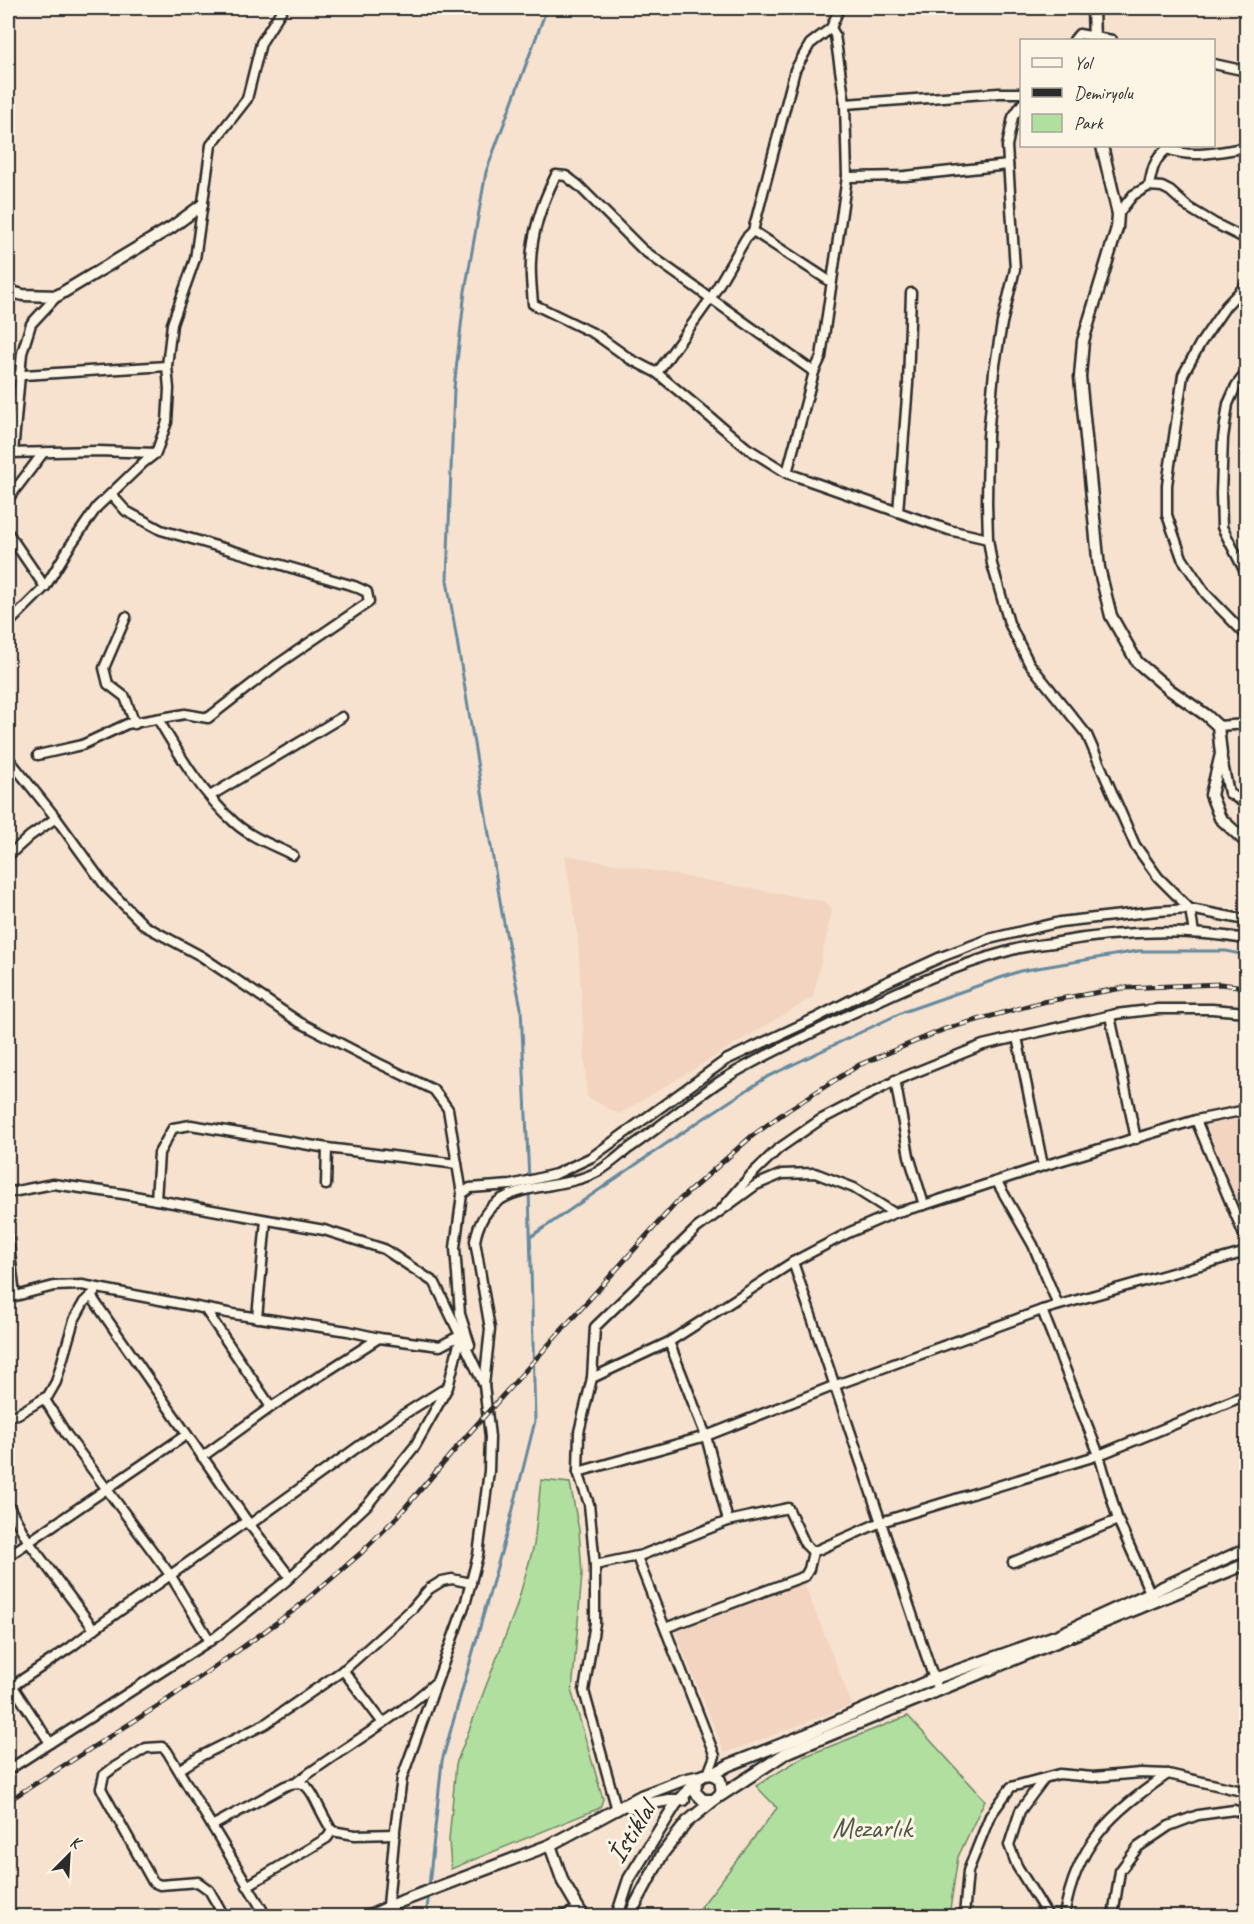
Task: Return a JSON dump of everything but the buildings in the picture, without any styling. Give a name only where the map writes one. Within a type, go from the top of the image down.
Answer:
[{"type":"street","points":[[8,624],[45,587],[97,507],[142,463],[156,453],[167,422],[169,389],[167,366],[172,324],[195,259],[211,145],[247,99],[261,43],[283,8]]},
{"type":"street","points":[[657,373],[711,298],[746,238],[753,231],[795,70],[810,44],[831,28],[840,8]]},
{"type":"street","points":[[1075,39],[1079,34],[1094,38],[1094,8]]},
{"type":"street","points":[[787,472],[814,372],[821,357],[847,177],[845,104],[835,35],[831,28]]},
{"type":"street","points":[[1215,64],[1246,71]]},
{"type":"street","points":[[845,104],[1020,93]]},
{"type":"street","points":[[1020,107],[1013,117],[1007,146],[1015,269],[1002,323],[994,371],[988,436],[988,539],[992,564],[1009,623],[1029,663],[1087,735],[1141,853],[1158,878],[1190,909],[1194,933]]},
{"type":"street","points":[[1102,147],[1118,214],[1117,228],[1083,341],[1080,376],[1099,568],[1111,616],[1137,662],[1218,726],[1229,793],[1246,804]]},
{"type":"street","points":[[1149,186],[1154,165],[1159,155],[1167,150],[1203,154],[1237,149]]},
{"type":"street","points":[[847,177],[905,176],[1008,165]]},
{"type":"street","points":[[814,372],[643,250],[579,186],[566,176],[556,175],[544,203],[536,232],[531,261],[533,303],[595,334],[630,359],[657,373],[747,448],[787,472],[949,530],[988,539]]},
{"type":"street","points":[[1118,214],[1133,195],[1149,186],[1162,188],[1170,191],[1189,208],[1246,239]]},
{"type":"street","points":[[156,453],[98,451],[10,453],[22,353],[31,324],[57,296],[172,227],[202,205]]},
{"type":"street","points":[[753,231],[831,282]]},
{"type":"street","points":[[1246,285],[1226,306],[1200,344],[1183,375],[1167,485],[1167,515],[1182,558],[1206,594],[1246,635]]},
{"type":"street","points":[[8,291],[23,295],[57,296]]},
{"type":"street","points":[[898,512],[908,384],[911,293]]},
{"type":"street","points":[[8,376],[167,366]]},
{"type":"street","points":[[1246,373],[1236,386],[1228,404],[1223,438],[1221,494],[1222,526],[1246,571]]},
{"type":"street","points":[[8,499],[43,453]]},
{"type":"street","points":[[38,755],[82,745],[127,724],[185,714],[208,718],[288,657],[369,602],[367,592],[354,586],[161,530],[126,511],[111,494]]},
{"type":"street","points":[[8,533],[45,587]]},
{"type":"street","points":[[126,617],[104,668],[108,684],[125,697],[135,724]]},
{"type":"street","points":[[210,796],[342,717]]},
{"type":"street","points":[[158,718],[183,761],[210,796],[235,823],[254,836],[293,855]]},
{"type":"street","points":[[1218,726],[1246,723]]},
{"type":"street","points":[[1221,754],[1211,795],[1220,818],[1246,842]]},
{"type":"street","points":[[8,758],[56,818],[106,887],[145,926],[201,956],[299,1022],[434,1090],[448,1109],[462,1194],[455,1248],[460,1314],[484,1385],[490,1437],[489,1471],[478,1555],[466,1601],[402,1778],[394,1834],[388,1912]]},
{"type":"street","points":[[8,856],[30,836],[56,818]]},
{"type":"street","points":[[484,1385],[490,1329],[475,1241],[483,1215],[514,1188],[592,1157],[726,1060],[941,957],[989,939],[1060,922],[1190,909],[1246,920]]},
{"type":"street","points":[[462,1194],[470,1188],[554,1185],[598,1171],[720,1082],[768,1054],[879,1000],[940,974],[1013,950],[1082,938],[1146,932],[1194,933],[1246,939]]},
{"type":"street","points":[[722,1210],[778,1149],[819,1120],[896,1080],[983,1045],[1110,1016],[1158,1009],[1212,1009],[1246,1012]]},
{"type":"street","points":[[1110,1016],[1136,1139]]},
{"type":"street","points":[[1017,1037],[1043,1166]]},
{"type":"street","points":[[896,1080],[909,1156],[924,1205]]},
{"type":"street","points":[[592,1378],[669,1342],[793,1262],[848,1233],[894,1213],[1196,1120],[1246,1110]]},
{"type":"street","points":[[1196,1120],[1246,1240]]},
{"type":"street","points":[[156,1200],[159,1153],[173,1128],[191,1125],[327,1148],[457,1164]]},
{"type":"street","points":[[326,1185],[327,1148]]},
{"type":"street","points":[[617,1810],[584,1691],[594,1623],[595,1565],[589,1504],[578,1472],[579,1432],[592,1378],[595,1327],[697,1228],[756,1185],[782,1174],[815,1173],[854,1188],[894,1213]]},
{"type":"street","points":[[997,1182],[1033,1245],[1058,1305]]},
{"type":"street","points":[[8,1191],[53,1184],[324,1230],[384,1249],[435,1283],[484,1385]]},
{"type":"street","points":[[257,1318],[267,1220]]},
{"type":"street","points":[[8,1235],[11,1297],[54,1286],[82,1285],[205,1309],[348,1331],[378,1338],[440,1346],[461,1335]]},
{"type":"street","points":[[578,1472],[706,1436],[836,1385],[1041,1310],[1246,1252]]},
{"type":"street","points":[[793,1262],[938,1691]]},
{"type":"street","points":[[8,1416],[18,1414],[48,1396],[56,1382],[74,1320],[84,1302],[99,1288]]},
{"type":"street","points":[[91,1296],[248,1523],[290,1577]]},
{"type":"street","points":[[205,1309],[271,1407]]},
{"type":"street","points":[[1041,1310],[1099,1455],[1118,1520],[1154,1603]]},
{"type":"street","points":[[8,1770],[210,1641],[290,1577],[369,1503],[415,1446],[448,1387],[461,1335]]},
{"type":"street","points":[[202,1457],[271,1407],[378,1338]]},
{"type":"street","points":[[669,1342],[706,1436],[728,1521]]},
{"type":"street","points":[[50,1743],[9,1685],[71,1647],[401,1416],[448,1387]]},
{"type":"street","points":[[813,1552],[881,1522],[1099,1455],[1246,1395]]},
{"type":"street","points":[[44,1398],[66,1434],[171,1576],[210,1641]]},
{"type":"street","points":[[8,1556],[186,1435]]},
{"type":"street","points":[[8,1505],[28,1541],[94,1629]]},
{"type":"street","points":[[595,1565],[637,1557],[728,1521],[788,1508],[805,1544],[813,1552]]},
{"type":"street","points":[[1013,1562],[1118,1520]]},
{"type":"street","points":[[369,1917],[388,1912],[402,1901],[550,1845],[641,1796],[683,1780],[705,1776],[804,1736],[933,1679],[1058,1635],[1246,1549]]},
{"type":"street","points":[[665,1628],[805,1576],[813,1552]]},
{"type":"street","points":[[637,1557],[715,1756],[705,1776],[695,1784],[696,1793],[712,1799]]},
{"type":"street","points":[[631,1917],[633,1907],[663,1853],[687,1822],[712,1799],[786,1754],[1246,1564]]},
{"type":"street","points":[[180,1769],[265,1724],[343,1670],[412,1609],[429,1589],[442,1581],[452,1579],[471,1583]]},
{"type":"street","points":[[343,1670],[383,1723]]},
{"type":"street","points":[[212,1826],[285,1786],[297,1782],[383,1723],[438,1680]]},
{"type":"street","points":[[224,1917],[209,1890],[198,1882],[160,1885],[153,1882],[101,1788],[104,1775],[146,1748],[162,1746],[180,1769],[266,1917]]},
{"type":"street","points":[[964,1917],[968,1871],[990,1816],[1011,1787],[1059,1774],[1093,1777],[1141,1773],[1168,1774],[1246,1792]]},
{"type":"street","points":[[1064,1917],[1078,1863],[1108,1821],[1139,1794],[1168,1774]]},
{"type":"street","points":[[705,1776],[720,1780],[722,1784],[712,1799]]},
{"type":"street","name":"İstiklal","points":[[617,1917],[629,1879],[660,1828],[675,1806],[705,1776]]},
{"type":"street","points":[[1043,1780],[1020,1811],[1009,1845],[1017,1866],[1047,1917]]},
{"type":"street","points":[[297,1782],[312,1791],[332,1831]]},
{"type":"street","points":[[617,1810],[637,1805],[712,1799]]},
{"type":"street","points":[[1113,1917],[1120,1871],[1138,1847],[1169,1826],[1198,1815],[1234,1810],[1246,1814]]},
{"type":"street","points":[[332,1831],[355,1835],[394,1834]]},
{"type":"street","points":[[247,1886],[327,1838],[332,1831]]},
{"type":"street","points":[[550,1845],[563,1882],[581,1913],[563,1917]]},
{"type":"shaded area","points":[[565,855],[826,902],[832,910],[813,997],[619,1114],[587,1097],[578,939]]},
{"type":"shaded area","points":[[1246,1118],[1246,1225],[1206,1124]]},
{"type":"shaded area","points":[[803,1581],[852,1705],[725,1753],[676,1634],[681,1627]]},
{"type":"green space","points":[[541,1480],[570,1483],[579,1530],[582,1574],[572,1693],[603,1799],[600,1808],[451,1869],[449,1840],[456,1764],[516,1608],[534,1545]]},
{"type":"green space","name":"Mezarlık","points":[[908,1716],[985,1800],[958,1857],[949,1916],[694,1916],[777,1808],[756,1786],[803,1757]]},
{"type":"waterway","points":[[529,1180],[521,1008],[502,913],[447,580],[454,388],[465,291],[486,172],[547,8]]},
{"type":"waterway","points":[[532,1236],[767,1077],[903,1012],[1020,971],[1138,951],[1226,951],[1246,955]]},
{"type":"waterway","points":[[429,1886],[442,1761],[510,1521],[535,1421],[529,1189]]},
{"type":"waterway","points":[[426,1916],[429,1893]]},
{"type":"railway","points":[[8,1801],[164,1702],[236,1652],[297,1608],[361,1553],[397,1517],[471,1431],[676,1203],[752,1136],[788,1110],[859,1065],[945,1029],[1042,1002],[1123,988],[1220,984],[1246,987]]}]
